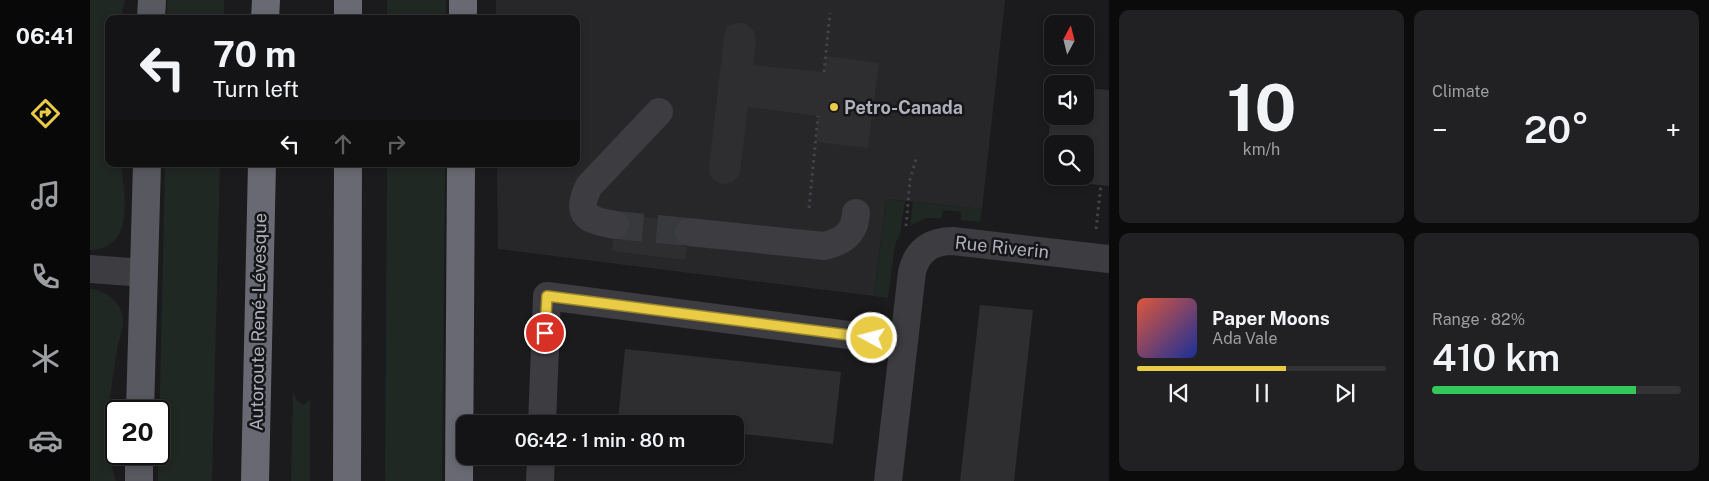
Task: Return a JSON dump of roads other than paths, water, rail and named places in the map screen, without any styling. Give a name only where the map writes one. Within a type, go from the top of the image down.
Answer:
[{"type":"highway","points":[[266,0],[266,15]]},
{"type":"highway","points":[[348,0],[348,15]]},
{"type":"highway","points":[[463,15],[464,0]]},
{"type":"highway","name":"Autoroute René-Lévesque","points":[[255,481],[262,167]]},
{"type":"highway","points":[[347,481],[348,167]]},
{"type":"highway","points":[[459,481],[461,167]]},
{"type":"main road","points":[[151,15],[152,0]]},
{"type":"main road","points":[[140,400],[147,167]]},
{"type":"main road","points":[[139,465],[139,481]]},
{"type":"street","points":[[615,225],[599,222],[586,215],[582,209],[583,198],[589,186],[659,112]]},
{"type":"street","points":[[688,232],[824,246],[843,239],[852,232],[856,221],[856,213]]},
{"type":"street","name":"Rue Riverin","points":[[888,481],[903,342],[914,264],[922,251],[938,242],[953,241],[1101,258]]},
{"type":"street","points":[[90,269],[144,273]]},
{"type":"street","points":[[542,415],[547,296],[903,342]]},
{"type":"street","points":[[540,481],[541,465]]},
{"type":"tunnel","points":[[615,225],[689,232]]},
{"type":"place","name":"Petro-Canada","points":[[834,107]]}]
